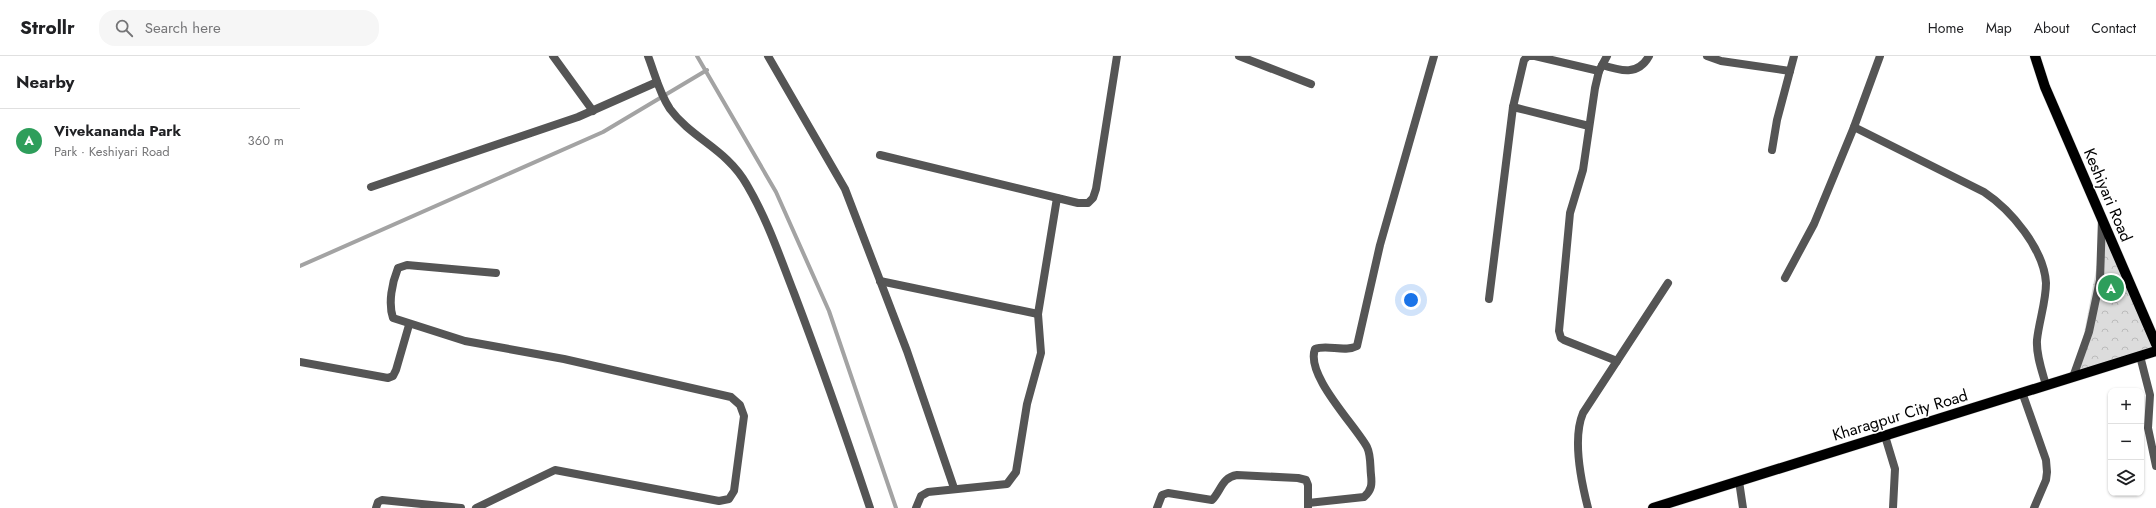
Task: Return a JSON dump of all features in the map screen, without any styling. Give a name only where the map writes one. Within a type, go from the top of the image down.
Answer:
[{"type":"main road","name":"Keshiyari Road","points":[[2035,56],[2045,87],[2156,344]]},
{"type":"main road","name":"Kharagpur City Road","points":[[1653,508],[2156,351]]},
{"type":"street","points":[[553,56],[593,111]]},
{"type":"street","points":[[648,56],[658,85],[671,109],[689,129],[732,163],[746,183],[764,214],[819,359],[870,508]]},
{"type":"street","points":[[768,56],[841,179],[907,351],[954,488]]},
{"type":"street","points":[[880,155],[1078,203],[1088,203],[1096,189],[1117,56]]},
{"type":"street","points":[[1239,56],[1259,60],[1311,84]]},
{"type":"street","points":[[1157,508],[1162,495],[1168,493],[1212,500],[1230,476],[1237,475],[1298,478],[1306,480],[1308,485],[1308,506],[1364,497],[1370,492],[1372,485],[1367,448],[1323,384],[1312,355],[1315,349],[1320,347],[1352,349],[1357,346],[1380,245],[1434,56]]},
{"type":"street","points":[[1489,299],[1513,108],[1524,60],[1528,56],[1534,56],[1601,68],[1634,71],[1640,68],[1648,56]]},
{"type":"street","points":[[1606,56],[1601,68],[1589,126],[1581,176],[1570,213],[1559,331],[1561,338],[1564,340],[1617,360]]},
{"type":"street","points":[[1707,56],[1721,61],[1790,71]]},
{"type":"street","points":[[1772,150],[1777,120],[1794,56]]},
{"type":"street","points":[[1785,278],[1814,224],[1854,127],[1880,56]]},
{"type":"street","points":[[371,187],[593,111],[658,85]]},
{"type":"street","points":[[1513,108],[1589,126]]},
{"type":"street","points":[[1854,127],[1984,192],[1994,199],[2016,222],[2039,253],[2045,271],[2045,299],[2037,341],[2037,354],[2046,385]]},
{"type":"street","points":[[916,508],[921,496],[928,492],[954,488],[1007,484],[1016,472],[1027,404],[1041,353],[1038,314],[1057,198]]},
{"type":"street","points":[[2073,376],[2089,332],[2100,280],[2102,219]]},
{"type":"street","points":[[476,508],[555,470],[719,501],[729,499],[734,491],[744,416],[740,405],[731,397],[564,359],[465,341],[409,325],[393,318],[390,309],[394,276],[398,268],[407,265],[496,273]]},
{"type":"street","points":[[880,281],[1038,314]]},
{"type":"street","points":[[1588,508],[1581,477],[1578,424],[1583,413],[1668,283]]},
{"type":"street","points":[[300,362],[388,378],[393,376],[396,370],[409,325]]},
{"type":"street","points":[[2140,356],[2150,395],[2148,428],[2156,466]]},
{"type":"street","points":[[2022,392],[2046,460],[2047,472],[2034,508]]},
{"type":"street","points":[[1885,436],[1895,469],[1893,508]]},
{"type":"street","points":[[1739,481],[1743,508]]},
{"type":"street","points":[[376,508],[378,502],[382,500],[461,508]]},
{"type":"green space","points":[[2104,228],[2155,348],[2076,376]]},
{"type":"waterway","points":[[697,56],[776,192],[829,311],[896,508]]},
{"type":"waterway","points":[[300,266],[603,132],[707,70]]},
{"type":"place","name":"Vivekananda Park","points":[[2111,288]]}]
